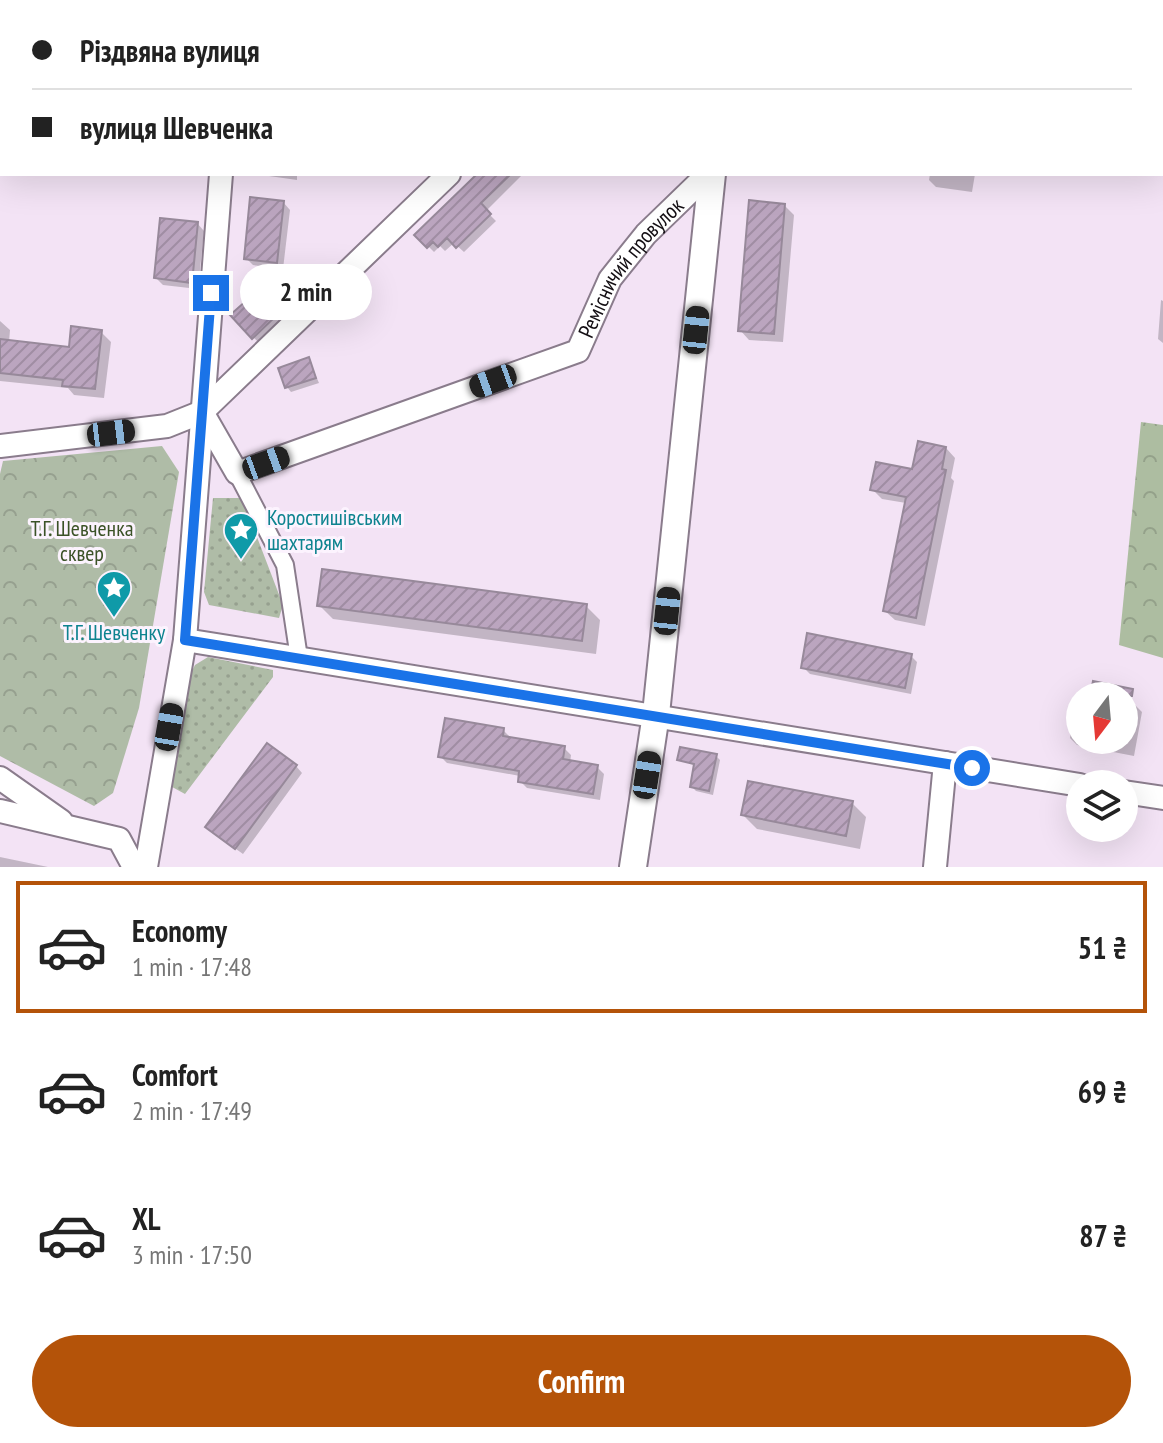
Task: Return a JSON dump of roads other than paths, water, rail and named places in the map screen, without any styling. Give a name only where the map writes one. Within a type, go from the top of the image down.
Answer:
[{"type":"street","points":[[146,867],[185,640],[221,176]]},
{"type":"street","points":[[0,446],[167,426],[202,412],[447,176]]},
{"type":"street","name":"Ремісничий провулок","points":[[237,473],[578,351],[610,279],[646,234],[708,176]]},
{"type":"street","points":[[633,867],[656,714],[710,176]]},
{"type":"street","points":[[202,412],[285,565],[299,658]]},
{"type":"street","points":[[185,640],[1066,783]]},
{"type":"street","points":[[935,867],[945,763]]},
{"type":"street","points":[[0,778],[64,823]]},
{"type":"street","points":[[1138,794],[1163,798]]},
{"type":"street","points":[[0,811],[64,823],[119,839],[134,867]]},
{"type":"place","name":"Коростишівським шахтарям","points":[[241,561]]},
{"type":"place","name":"Т.Г. Шевченку","points":[[114,619]]},
{"type":"park label","name":"Т.Г. Шевченка сквер","points":[[82,540]]}]
